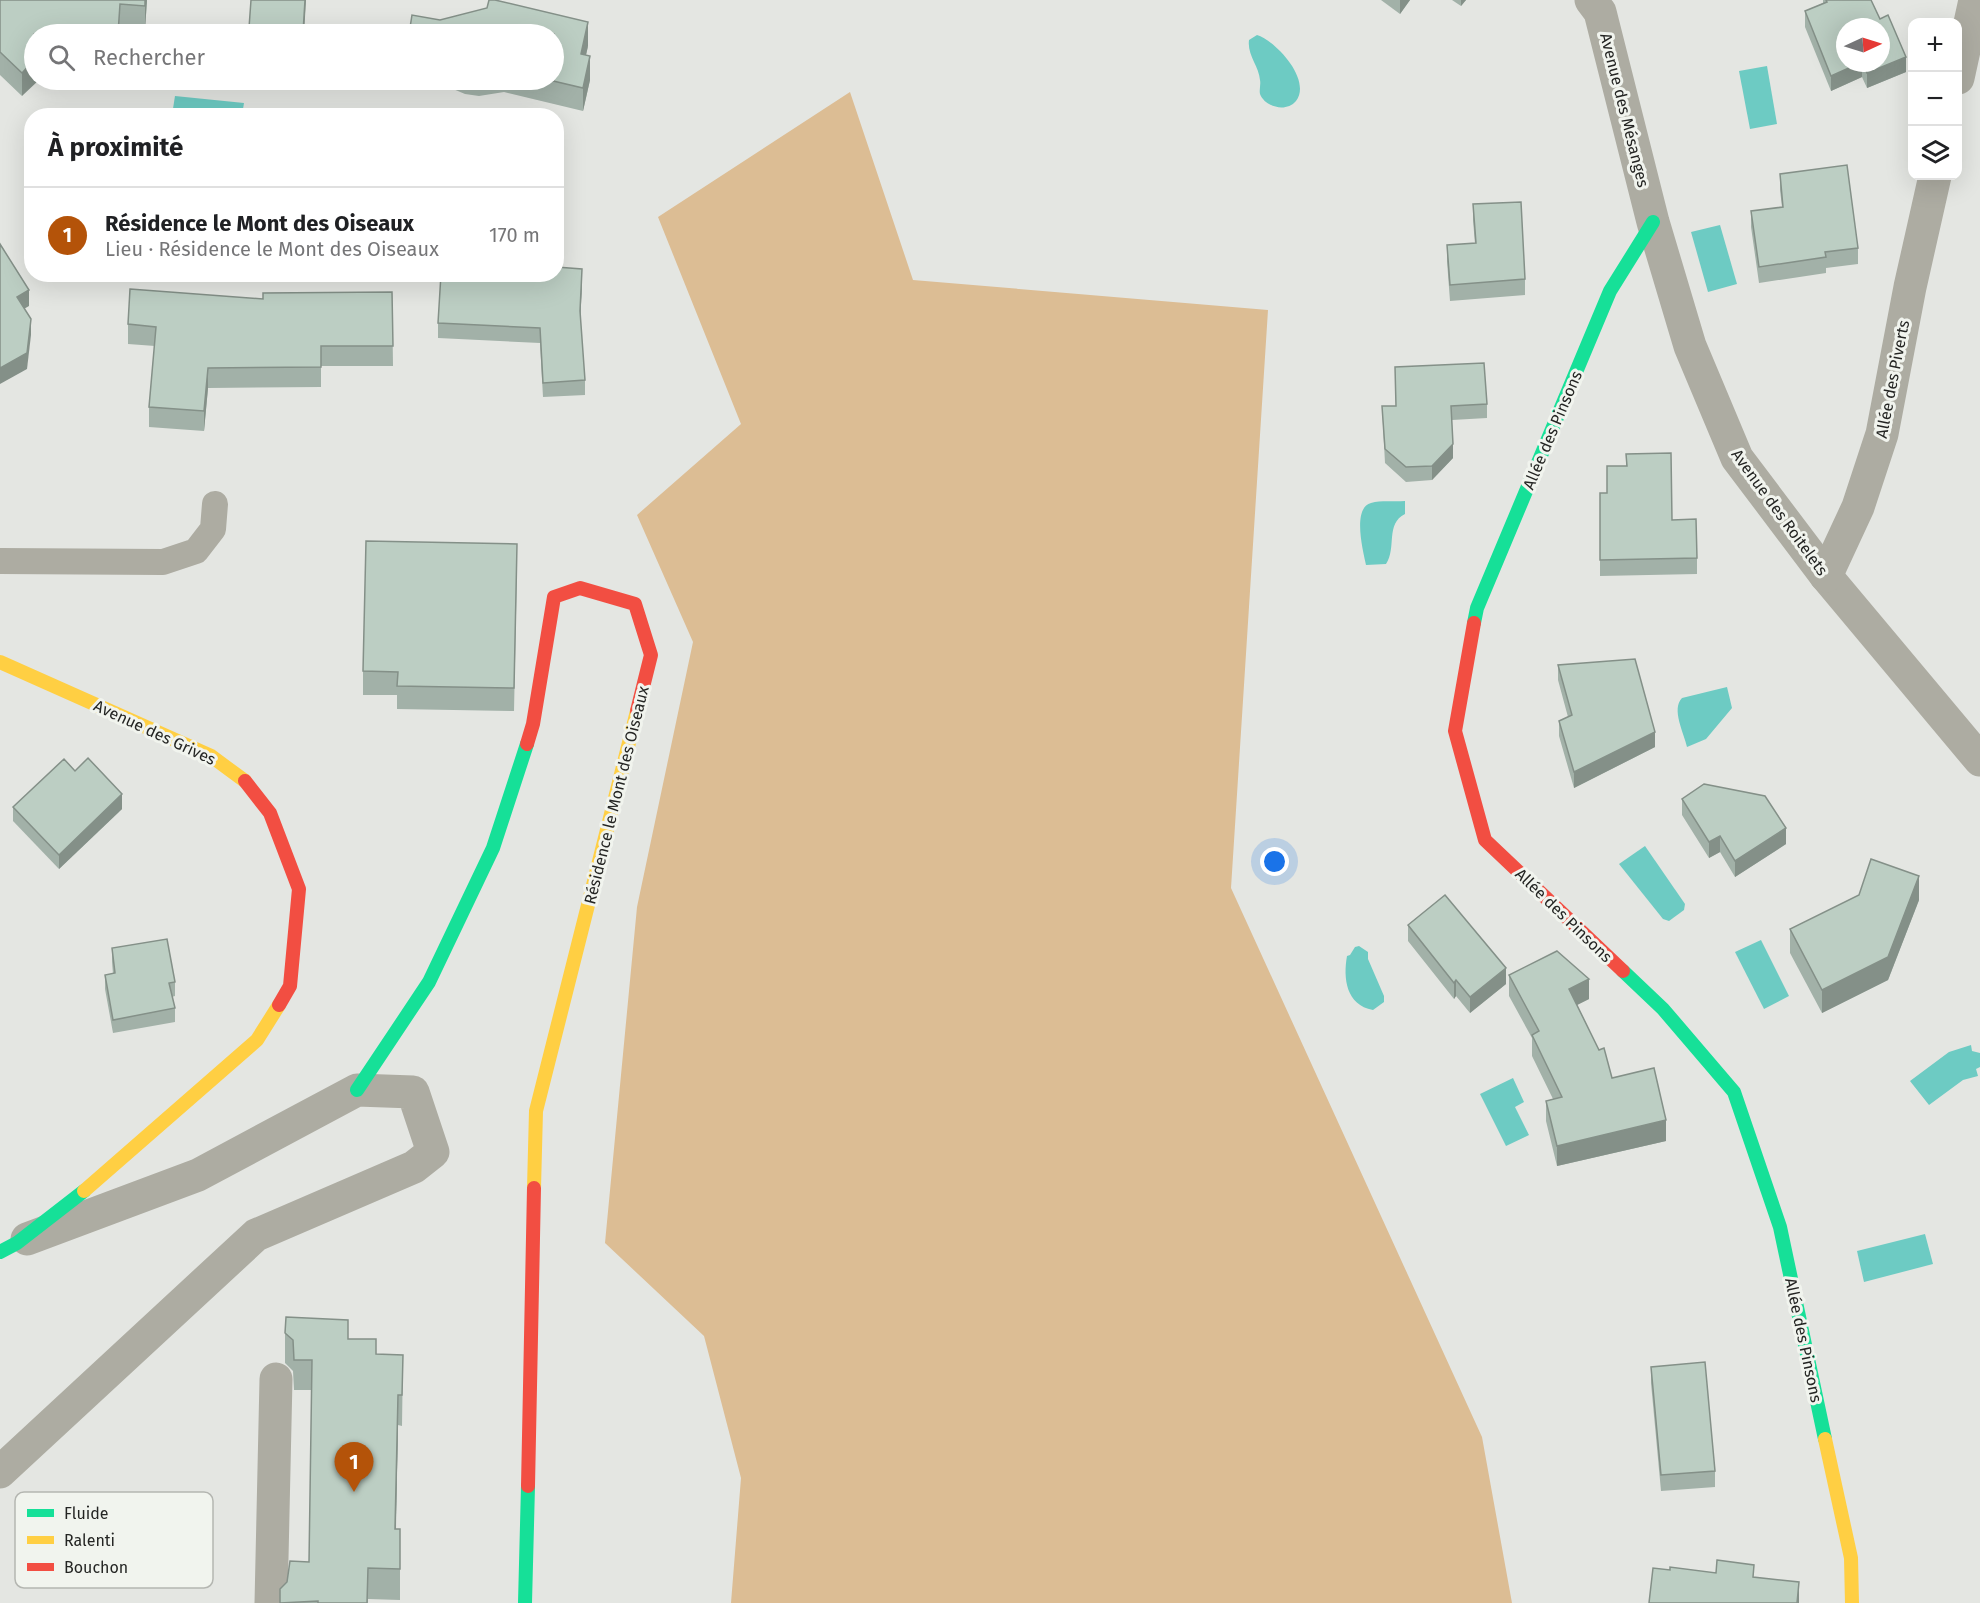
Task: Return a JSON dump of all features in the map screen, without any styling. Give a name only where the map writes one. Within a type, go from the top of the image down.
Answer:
[{"type":"street","name":"Avenue des Mésanges","points":[[1591,0],[1600,12],[1653,222]]},
{"type":"street","points":[[1959,72],[1975,0]]},
{"type":"street","name":"Allée des Piverts","points":[[1826,576],[1858,507],[1882,434],[1910,287],[1934,180]]},
{"type":"street","name":"Avenue des Roitelets","points":[[1653,222],[1690,346],[1737,458],[1826,576],[1980,760]]},
{"type":"street","name":"Allée des Pinsons","points":[[1653,222],[1610,291],[1477,608],[1455,731],[1485,840],[1663,1009],[1734,1092],[1780,1227],[1851,1558],[1852,1603]]},
{"type":"street","name":"Résidence le Mont des Oiseaux","points":[[8,1248],[198,1175],[357,1090],[429,982],[493,848],[533,724],[554,597],[580,588],[635,604],[651,655],[536,1111],[525,1603]]},
{"type":"street","name":"Avenue des Grives","points":[[0,662],[211,756],[245,781],[270,813],[299,889],[290,986],[257,1040],[95,1183],[8,1248]]},
{"type":"street","points":[[0,1472],[256,1235],[414,1167],[433,1152],[413,1092],[357,1090]]},
{"type":"street","points":[[271,1603],[276,1379]]},
{"type":"lane","points":[[0,561],[163,562],[196,551],[213,529],[215,504]]},
{"type":"shaded area","points":[[850,92],[913,280],[1268,310],[1231,888],[1482,1437],[1512,1603],[731,1603],[741,1478],[704,1336],[605,1243],[637,907],[693,642],[637,515],[741,424],[658,217]]},
{"type":"water","points":[[1257,35],[1282,53],[1296,72],[1300,92],[1292,105],[1276,107],[1266,102],[1260,94],[1259,75],[1249,45],[1249,40]]},
{"type":"water","points":[[1767,66],[1777,124],[1750,129],[1739,71]]},
{"type":"water","points":[[175,96],[244,103],[243,108],[173,108]]},
{"type":"water","points":[[1720,225],[1737,284],[1708,292],[1691,232]]},
{"type":"water","points":[[1405,501],[1405,514],[1395,524],[1391,551],[1386,564],[1366,565],[1360,531],[1360,521],[1365,507],[1375,502]]},
{"type":"water","points":[[1727,687],[1732,708],[1706,739],[1687,747],[1678,715],[1682,698]]},
{"type":"water","points":[[1645,846],[1685,904],[1684,910],[1669,921],[1663,919],[1619,864]]},
{"type":"water","points":[[1761,940],[1789,996],[1764,1009],[1735,952]]},
{"type":"water","points":[[1359,946],[1368,952],[1368,959],[1384,996],[1384,1002],[1373,1010],[1357,1003],[1346,981],[1347,956]]},
{"type":"water","points":[[1971,1045],[1972,1051],[1980,1053],[1980,1067],[1976,1069],[1978,1076],[1963,1080],[1929,1105],[1910,1081],[1949,1052]]},
{"type":"water","points":[[1513,1078],[1524,1102],[1515,1107],[1529,1135],[1506,1146],[1480,1094]]},
{"type":"water","points":[[1925,1234],[1933,1264],[1864,1282],[1857,1251]]},
{"type":"building","points":[[0,0],[145,0],[145,6],[120,4],[119,24],[24,24],[24,71],[22,73],[0,52]]},
{"type":"building","points":[[251,0],[305,0],[304,24],[249,24]]},
{"type":"building","points":[[489,0],[495,0],[588,22],[581,54],[590,56],[583,88],[564,84],[564,24],[411,24],[412,15],[440,20],[487,8]]},
{"type":"building","points":[[1826,0],[1871,0],[1880,18],[1836,18],[1836,72],[1840,72],[1831,76],[1805,11],[1827,2]]},
{"type":"building","points":[[1890,20],[1906,57],[1890,64]]},
{"type":"building","points":[[1847,165],[1858,248],[1825,252],[1826,257],[1759,267],[1751,211],[1783,207],[1780,174]]},
{"type":"building","points":[[1521,202],[1525,279],[1450,285],[1447,245],[1476,243],[1473,204]]},
{"type":"building","points":[[0,244],[29,290],[17,297],[31,319],[27,353],[0,368]]},
{"type":"building","points":[[564,268],[582,269],[580,311],[585,380],[543,383],[540,328],[438,323],[441,282],[564,282]]},
{"type":"building","points":[[130,289],[263,299],[263,293],[392,292],[393,346],[321,346],[321,367],[208,368],[204,411],[149,407],[156,327],[128,324]]},
{"type":"building","points":[[1484,363],[1487,404],[1451,406],[1453,444],[1432,466],[1406,467],[1385,449],[1382,406],[1396,406],[1395,367]]},
{"type":"building","points":[[1671,453],[1672,520],[1696,519],[1697,558],[1600,560],[1600,493],[1607,493],[1607,466],[1627,466],[1626,454]]},
{"type":"building","points":[[366,541],[517,544],[514,688],[397,686],[398,672],[363,671]]},
{"type":"building","points":[[1635,659],[1655,732],[1574,772],[1559,721],[1572,715],[1558,665]]},
{"type":"building","points":[[88,758],[122,794],[59,855],[13,807],[64,759],[75,771]]},
{"type":"building","points":[[1704,784],[1765,796],[1786,828],[1735,861],[1720,836],[1709,842],[1682,799]]},
{"type":"building","points":[[1871,859],[1919,876],[1888,957],[1822,990],[1790,929],[1859,895]]},
{"type":"building","points":[[1445,895],[1506,968],[1470,997],[1456,980],[1454,983],[1408,925]]},
{"type":"building","points":[[167,939],[175,982],[169,983],[175,1008],[113,1020],[105,975],[115,973],[112,948]]},
{"type":"building","points":[[1557,951],[1589,979],[1569,989],[1599,1050],[1604,1048],[1612,1078],[1654,1068],[1666,1120],[1557,1146],[1546,1101],[1562,1097],[1532,1035],[1539,1031],[1509,975]]},
{"type":"building","points":[[286,1317],[348,1320],[348,1339],[376,1339],[376,1354],[403,1355],[402,1395],[398,1395],[395,1529],[400,1529],[400,1569],[368,1568],[367,1603],[318,1603],[318,1601],[280,1603],[280,1589],[287,1582],[290,1561],[309,1562],[312,1360],[294,1360],[293,1340],[285,1333]]},
{"type":"building","points":[[1705,1362],[1715,1471],[1661,1475],[1651,1367]]},
{"type":"building","points":[[1717,1560],[1754,1565],[1753,1577],[1799,1582],[1797,1603],[1649,1603],[1653,1568],[1670,1570],[1670,1567],[1716,1573]]},
{"type":"traffic: fast","points":[[1474,623],[1477,608],[1610,291],[1653,222]]},
{"type":"traffic: fast","points":[[357,1090],[429,982],[493,848],[527,744]]},
{"type":"traffic: fast","points":[[1623,971],[1663,1009],[1734,1092],[1780,1227],[1825,1439]]},
{"type":"traffic: fast","points":[[0,1252],[17,1243],[84,1191]]},
{"type":"traffic: fast","points":[[525,1603],[528,1486]]},
{"type":"traffic: slow","points":[[0,662],[211,756],[245,781]]},
{"type":"traffic: slow","points":[[534,1188],[536,1111],[637,711]]},
{"type":"traffic: slow","points":[[84,1191],[257,1040],[279,1005]]},
{"type":"traffic: slow","points":[[1825,1439],[1851,1558],[1852,1603]]},
{"type":"traffic: jam","points":[[527,744],[533,724],[554,597],[580,588],[635,604],[651,655],[637,711]]},
{"type":"traffic: jam","points":[[1474,623],[1455,731],[1485,840],[1623,971]]},
{"type":"traffic: jam","points":[[245,781],[270,813],[299,889],[290,986],[279,1005]]},
{"type":"traffic: jam","points":[[528,1486],[534,1188]]},
{"type":"place","name":"Résidence le Mont des Oiseaux","points":[[354,1492]]}]
